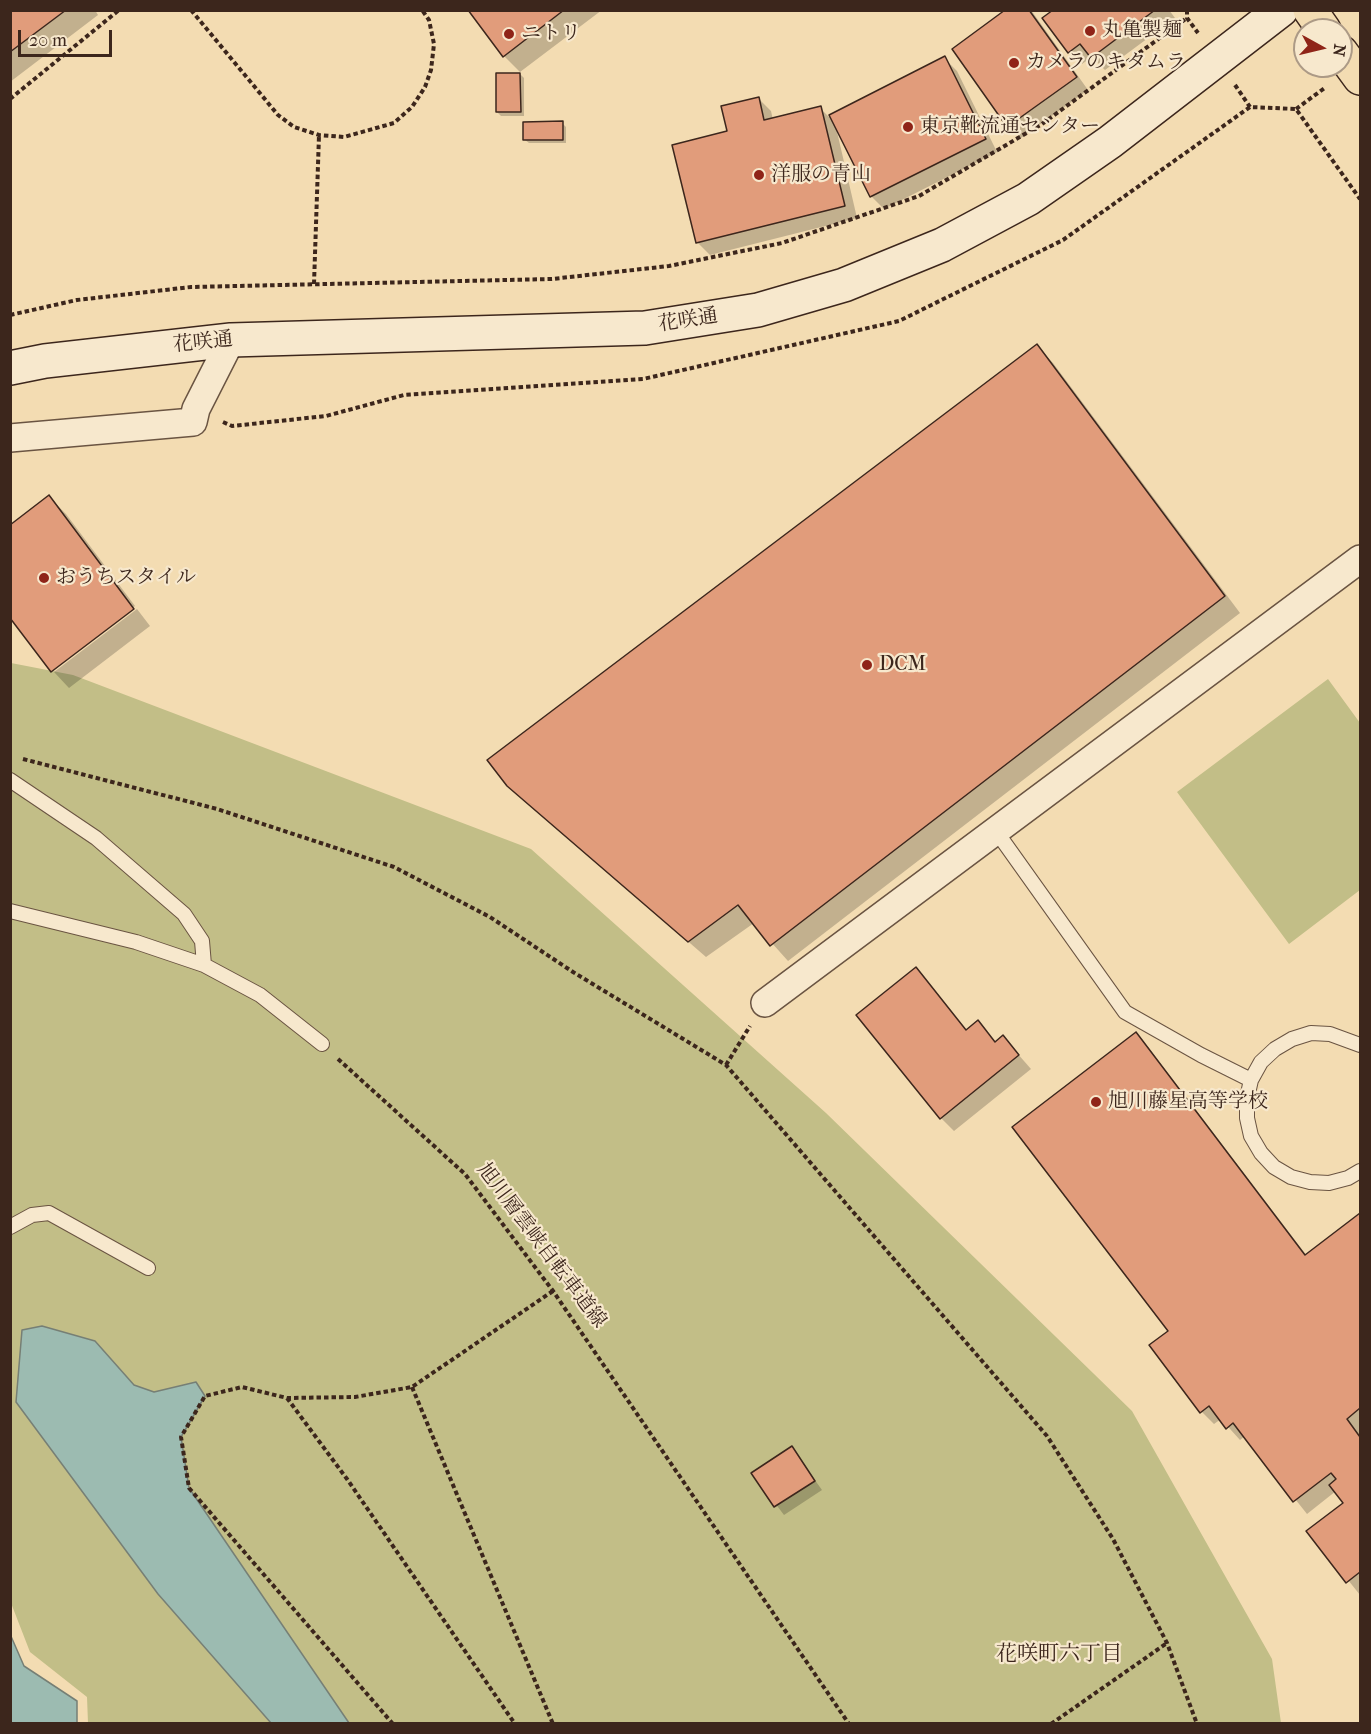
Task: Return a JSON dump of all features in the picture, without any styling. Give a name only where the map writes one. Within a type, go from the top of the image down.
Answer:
[{"type":"street","name":"花咲通","points":[[10,368],[45,361],[231,340],[645,328],[758,310],[844,285],[942,245],[1028,199],[1110,142],[1281,10]]},
{"type":"street","points":[[10,438],[193,422],[196,409],[231,340]]},
{"type":"street","points":[[765,1003],[1360,559]]},
{"type":"lane","points":[[10,780],[96,838],[184,914],[202,941],[204,965]]},
{"type":"lane","points":[[996,831],[1125,1012],[1200,1055],[1251,1080]]},
{"type":"lane","points":[[10,911],[136,942],[204,965],[260,995],[322,1044]]},
{"type":"lane","points":[[1360,1045],[1330,1034],[1311,1034],[1292,1039],[1275,1048],[1261,1062],[1251,1080],[1247,1098],[1247,1118],[1251,1136],[1261,1153],[1274,1167],[1291,1177],[1310,1182],[1329,1183],[1348,1178],[1360,1171]]},
{"type":"lane","points":[[10,1227],[32,1215],[49,1213],[148,1268]]},
{"type":"path","points":[[10,99],[119,10]]},
{"type":"path","points":[[191,10],[278,115],[294,127],[319,135],[344,137],[394,123],[412,107],[431,70],[434,44],[429,20],[422,10]]},
{"type":"path","points":[[10,315],[77,300],[191,287],[552,279],[669,266],[782,243],[929,190],[1042,124],[1187,18],[1187,10]]},
{"type":"path","points":[[1250,107],[1296,109],[1360,199]]},
{"type":"path","points":[[314,284],[319,135]]},
{"type":"path","points":[[12,756],[217,809],[394,867],[490,917],[573,972],[726,1065],[1047,1436],[1113,1539],[1167,1643],[1197,1724]]},
{"type":"path","points":[[726,1065],[765,1003]]},
{"type":"path","name":"旭川層雲峡自転車道線","points":[[322,1044],[465,1174],[553,1291],[849,1724]]},
{"type":"path","points":[[393,1724],[189,1488],[181,1437],[206,1396],[242,1387],[287,1398],[355,1397],[412,1387],[553,1291]]},
{"type":"path","points":[[412,1387],[554,1724]]},
{"type":"path","points":[[287,1398],[347,1479],[515,1724]]},
{"type":"path","points":[[1051,1724],[1167,1643]]},
{"type":"shaded area","points":[[11,663],[73,675],[531,849],[826,1113],[1132,1411],[1272,1659],[1281,1723],[349,1723],[189,1488],[181,1437],[205,1396],[154,1392],[134,1385],[95,1341],[16,1402],[158,1594],[271,1723],[88,1723],[87,1697],[30,1652],[11,1603]]},
{"type":"shaded area","points":[[1328,679],[1360,723],[1360,890],[1289,944],[1177,792]]},
{"type":"water","points":[[42,1326],[95,1341],[134,1385],[154,1392],[196,1382],[205,1396],[181,1437],[189,1488],[349,1723],[271,1723],[158,1594],[16,1402],[22,1330]]},
{"type":"water","points":[[10,1634],[24,1666],[77,1701],[77,1723],[11,1723]]},
{"type":"building","points":[[10,10],[66,10],[10,52]]},
{"type":"building","name":"ニトリ","points":[[468,10],[564,10],[503,57]]},
{"type":"building","name":"カメラのキタムラ","points":[[1005,10],[1029,10],[1077,77],[1007,127],[952,49]]},
{"type":"building","name":"丸亀製麺","points":[[1053,10],[1155,10],[1091,58],[1080,44],[1068,53],[1042,18]]},
{"type":"building","name":"東京靴流通センター","points":[[945,56],[986,139],[870,197],[829,115]]},
{"type":"building","points":[[496,73],[520,73],[521,112],[496,112]]},
{"type":"building","name":"洋服の青山","points":[[759,97],[764,120],[821,106],[845,206],[696,243],[672,145],[727,131],[721,106]]},
{"type":"building","points":[[563,121],[563,140],[523,140],[523,122]]},
{"type":"building","points":[[1037,344],[1225,596],[770,946],[738,905],[688,942],[507,786],[487,760]]},
{"type":"building","points":[[49,495],[134,609],[51,672],[10,618],[10,525]]},
{"type":"building","points":[[916,967],[966,1030],[978,1020],[995,1042],[1003,1035],[1019,1055],[940,1119],[856,1015]]},
{"type":"building","points":[[1136,1032],[1305,1255],[1360,1213],[1360,1408],[1347,1419],[1360,1437],[1360,1572],[1346,1583],[1306,1531],[1343,1503],[1329,1485],[1336,1479],[1331,1473],[1293,1502],[1233,1423],[1226,1429],[1209,1406],[1200,1413],[1149,1345],[1168,1331],[1012,1127]]},
{"type":"building","points":[[792,1446],[815,1481],[774,1507],[751,1473]]},
{"type":"place","name":"丸亀製麺","points":[[1090,31]]},
{"type":"place","name":"ニトリ","points":[[509,34]]},
{"type":"place","name":"カメラのキタムラ","points":[[1014,63]]},
{"type":"place","name":"東京靴流通センター","points":[[908,127]]},
{"type":"place","name":"洋服の青山","points":[[759,175]]},
{"type":"place","name":"おうちスタイル","points":[[44,578]]},
{"type":"place","name":"DCM","points":[[867,665]]},
{"type":"place","name":"旭川藤星高等学校","points":[[1096,1102]]},
{"type":"district","name":"花咲町六丁目","points":[[1059,1655]]}]
